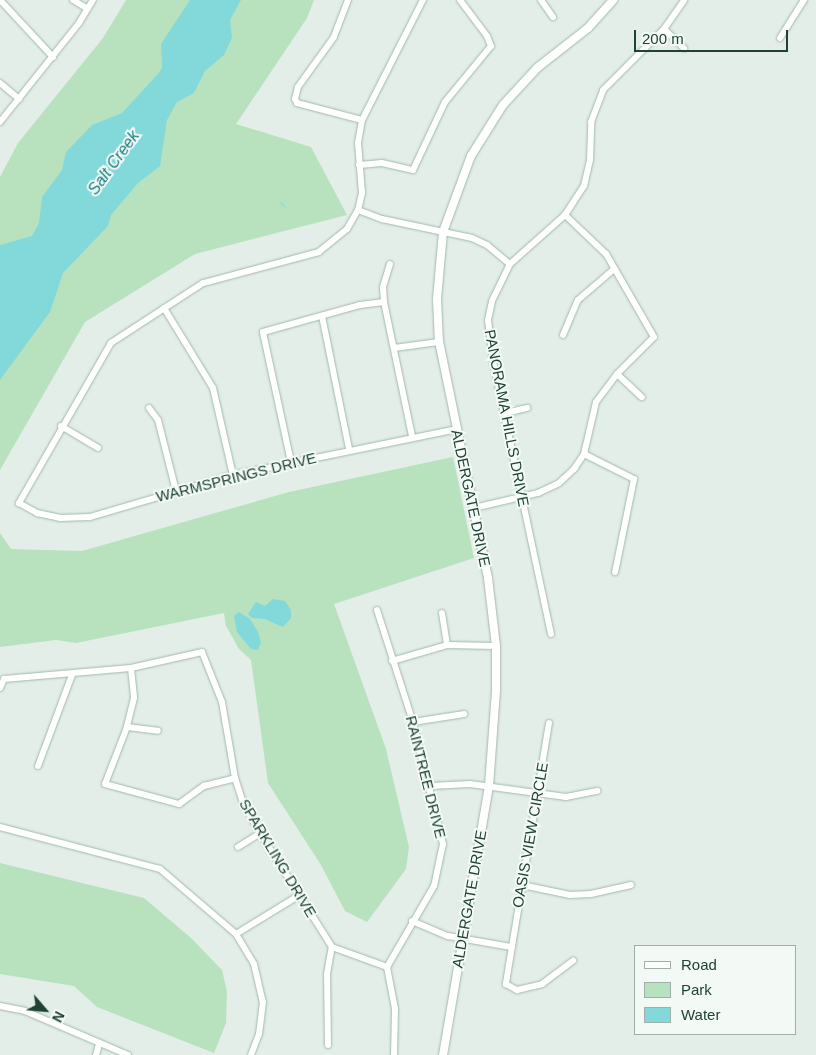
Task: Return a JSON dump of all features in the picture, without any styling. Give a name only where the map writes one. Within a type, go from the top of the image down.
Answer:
[{"type":"street","points":[[0,0],[52,57]]},
{"type":"street","points":[[73,0],[88,9]]},
{"type":"street","points":[[0,122],[52,57],[93,0]]},
{"type":"street","points":[[348,0],[334,37],[295,93],[297,103],[362,120]]},
{"type":"street","points":[[98,448],[61,426],[111,343],[211,279],[319,252],[338,240],[358,210],[362,193],[358,143],[362,120],[423,0]]},
{"type":"street","points":[[359,165],[382,163],[413,170],[445,102],[491,46],[487,36],[460,0]]},
{"type":"street","points":[[540,0],[553,17]]},
{"type":"street","name":"ALDERGATE DRIVE","points":[[443,1055],[488,786],[494,739],[496,646],[488,578],[439,342],[436,299],[444,232],[471,156],[503,105],[537,68],[588,28],[613,0]]},
{"type":"street","name":"PANORAMA HILLS DRIVE","points":[[551,634],[522,498],[488,320],[492,301],[510,264],[565,215],[584,186],[588,172],[591,122],[597,100],[612,79],[664,29],[684,0]]},
{"type":"street","points":[[780,38],[804,0]]},
{"type":"street","points":[[664,29],[684,48]]},
{"type":"street","points":[[0,84],[19,99]]},
{"type":"street","points":[[358,210],[382,219],[444,232],[487,245],[510,264]]},
{"type":"street","points":[[474,508],[522,498],[559,483],[574,469],[584,454],[596,402],[617,374],[654,337],[654,332],[594,240],[565,215]]},
{"type":"street","points":[[390,264],[383,287],[384,302],[412,436]]},
{"type":"street","points":[[563,335],[578,300],[614,269]]},
{"type":"street","points":[[291,462],[264,332],[360,304],[384,302]]},
{"type":"street","points":[[164,308],[213,388],[233,475]]},
{"type":"street","points":[[322,316],[350,449]]},
{"type":"street","points":[[394,348],[439,342]]},
{"type":"street","points":[[617,374],[642,397]]},
{"type":"street","points":[[149,408],[158,420],[176,491]]},
{"type":"street","points":[[505,413],[528,408]]},
{"type":"street","name":"WARMSPRINGS DRIVE","points":[[61,426],[19,503],[37,514],[60,518],[90,517],[233,475],[412,436],[457,429]]},
{"type":"street","points":[[584,454],[634,479],[615,572]]},
{"type":"street","name":"RAINTREE DRIVE","points":[[376,610],[413,722],[443,844],[441,861],[434,886],[387,967]]},
{"type":"street","points":[[442,613],[447,645]]},
{"type":"street","points":[[392,660],[447,645],[496,646]]},
{"type":"street","name":"SPARKLING DRIVE","points":[[131,668],[202,652],[222,702],[235,778],[244,806],[298,896],[332,946]]},
{"type":"street","points":[[0,688],[4,679],[72,675],[131,668],[134,698],[127,727],[104,784],[179,804],[204,786],[235,778]]},
{"type":"street","points":[[38,766],[72,675]]},
{"type":"street","points":[[413,722],[464,714]]},
{"type":"street","name":"OASIS VIEW CIRCLE","points":[[549,723],[510,946],[505,978],[506,984],[517,990],[542,984],[573,961]]},
{"type":"street","points":[[127,727],[158,731]]},
{"type":"street","points":[[430,786],[447,783],[488,786],[566,797],[597,791]]},
{"type":"street","points":[[0,827],[160,869],[236,934],[254,964],[263,1002],[259,1034],[251,1055]]},
{"type":"street","points":[[238,847],[260,833]]},
{"type":"street","points":[[522,885],[570,895],[591,894],[631,885]]},
{"type":"street","points":[[236,934],[298,896]]},
{"type":"street","points":[[412,921],[448,936],[510,946]]},
{"type":"street","points":[[328,1045],[326,974],[332,946],[387,967],[395,1009],[394,1055]]},
{"type":"street","points":[[0,1006],[25,1010],[99,1044],[128,1055]]},
{"type":"street","points":[[96,1055],[99,1044]]},
{"type":"green space","points":[[126,0],[314,0],[307,18],[236,124],[311,147],[347,215],[195,254],[85,322],[0,470],[0,177],[18,143],[103,38]]},
{"type":"green space","points":[[453,457],[474,558],[334,604],[386,749],[409,847],[406,869],[367,922],[345,911],[321,865],[268,783],[251,660],[239,649],[226,626],[224,613],[76,643],[56,640],[0,647],[0,533],[11,549],[82,551],[289,492]]},
{"type":"green space","points":[[0,863],[144,898],[191,938],[222,970],[227,992],[226,1023],[214,1053],[97,1007],[74,986],[0,974]]},
{"type":"water","name":"Salt Creek","points":[[190,0],[241,0],[230,20],[232,38],[224,55],[205,71],[194,93],[177,102],[167,120],[160,166],[138,183],[111,215],[108,226],[63,273],[50,312],[0,380],[0,245],[32,236],[39,223],[42,197],[62,170],[66,152],[92,125],[122,113],[157,75],[162,68],[161,44]]},
{"type":"water","points":[[273,599],[285,601],[291,610],[291,618],[283,627],[265,619],[252,618],[248,614],[256,602],[265,606]]},
{"type":"water","points":[[239,612],[250,619],[258,632],[261,642],[258,650],[251,649],[237,632],[234,616]]},
{"type":"waterway","points":[[280,202],[284,206]]}]
